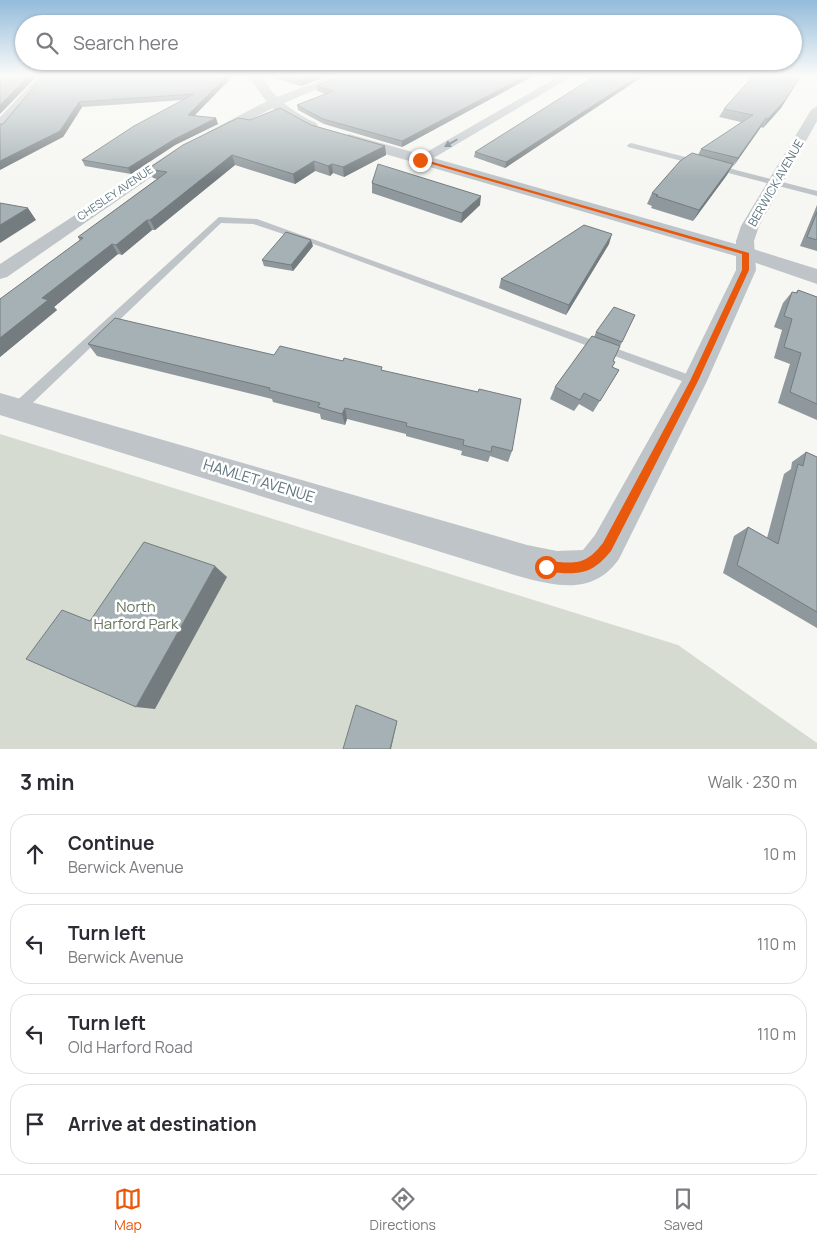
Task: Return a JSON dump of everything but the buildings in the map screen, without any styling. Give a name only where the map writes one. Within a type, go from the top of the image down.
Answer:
[{"type":"street","points":[[3,120],[13,110]]},
{"type":"street","name":"CHESLEY AVENUE","points":[[0,273],[160,163],[194,143],[259,110]]},
{"type":"street","points":[[283,110],[294,118],[332,134],[746,253],[817,277]]},
{"type":"street","points":[[420,160],[508,110]]},
{"type":"street","name":"BERWICK AVENUE","points":[[518,559],[546,567],[573,569],[595,562],[607,547],[694,381],[746,270],[745,241],[750,226],[817,110]]},
{"type":"street","name":"HAMLET AVENUE","points":[[9,406],[518,559]]},
{"type":"lane","points":[[631,145],[817,194]]},
{"type":"lane","points":[[9,406],[219,220],[254,221],[694,381]]},
{"type":"green space","name":"North Harford Park","points":[[0,434],[678,645],[817,743],[817,749],[0,749]]},
{"type":"route","points":[[420,160],[746,253],[746,270],[694,381],[607,547],[595,562],[573,569],[546,567]]}]
